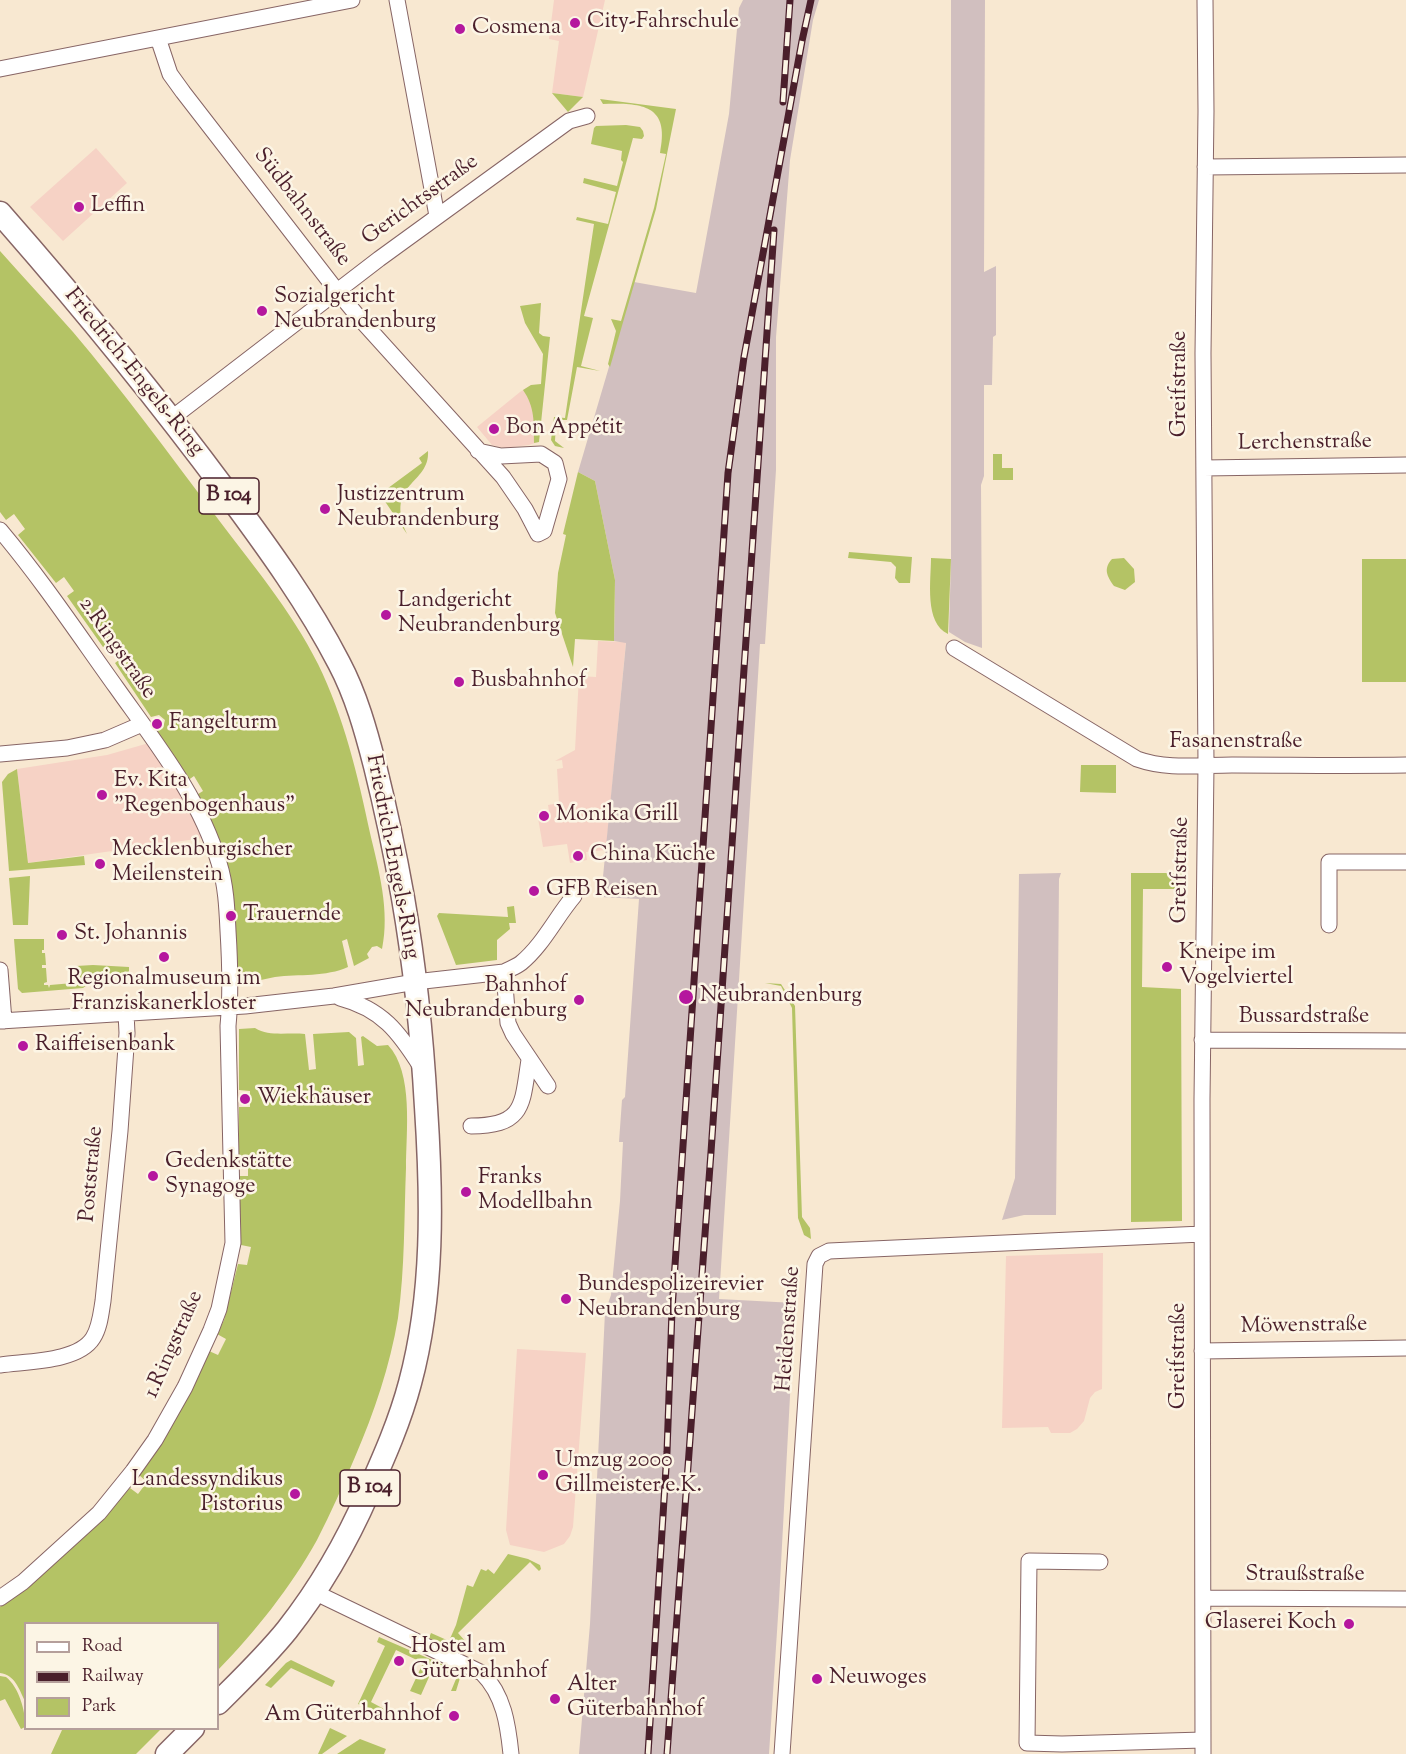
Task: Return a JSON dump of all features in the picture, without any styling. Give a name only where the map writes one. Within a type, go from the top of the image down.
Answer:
[{"type":"main road","name":"Friedrich-Engels-Ring","points":[[0,213],[89,315],[172,418],[270,552],[314,618],[352,690],[372,756],[394,850],[409,931],[424,1071],[429,1164],[428,1277],[412,1378],[391,1441],[357,1518],[314,1592],[285,1632],[219,1703]]},
{"type":"main road","points":[[168,1754],[191,1730]]},
{"type":"street","points":[[0,69],[158,38],[298,5],[352,0]]},
{"type":"street","points":[[396,0],[437,216]]},
{"type":"street","name":"Greifstraße","points":[[1100,1562],[1029,1561],[1027,1748],[1062,1744],[1203,1747],[1202,1040],[1206,765],[1203,353],[1205,0]]},
{"type":"street","name":"Südbahnstraße","points":[[158,38],[170,74],[337,291],[513,491],[538,534],[546,529],[557,471],[541,454],[501,456],[478,451]]},
{"type":"street","name":"Gerichtsstraße","points":[[172,418],[437,216],[569,121],[587,116]]},
{"type":"street","points":[[1205,167],[1406,165]]},
{"type":"street","name":"Lerchenstraße","points":[[1204,468],[1406,465]]},
{"type":"street","name":"2.Ringstraße","points":[[0,530],[31,567],[196,805],[220,866],[227,911],[230,1007]]},
{"type":"street","name":"Fasanenstraße","points":[[954,648],[1137,759],[1153,765],[1170,767],[1406,765]]},
{"type":"street","points":[[0,754],[67,748],[105,740],[142,724]]},
{"type":"street","points":[[1329,925],[1329,862],[1406,862]]},
{"type":"street","points":[[0,970],[2,1021],[230,1007],[334,996],[416,982],[504,972],[521,963],[547,934],[559,913],[574,896]]},
{"type":"street","points":[[504,972],[508,1023],[529,1060],[548,1086]]},
{"type":"street","points":[[334,996],[370,1008],[387,1021],[408,1046],[424,1071]]},
{"type":"street","name":"1.Ringstraße","points":[[0,1598],[23,1582],[99,1513],[133,1471],[155,1440],[185,1387],[211,1330],[219,1309],[233,1243],[228,1026],[230,1007]]},
{"type":"street","name":"Poststraße","points":[[0,1365],[78,1352],[94,1337],[101,1317],[104,1289],[127,1033],[126,1013]]},
{"type":"street","name":"Bussardstraße","points":[[1202,1040],[1406,1041]]},
{"type":"street","points":[[471,1126],[499,1124],[515,1115],[523,1098],[529,1060]]},
{"type":"street","name":"Heidenstraße","points":[[782,1754],[815,1264],[819,1256],[829,1251],[1202,1234]]},
{"type":"street","name":"Möwenstraße","points":[[1202,1351],[1406,1348]]},
{"type":"street","points":[[314,1592],[482,1673],[498,1694],[504,1712],[511,1754]]},
{"type":"street","name":"Straußstraße","points":[[1203,1599],[1406,1599]]},
{"type":"shaded area","points":[[554,0],[605,0],[583,97],[552,93],[559,41],[549,39]]},
{"type":"shaded area","points":[[743,0],[819,0],[813,20],[790,160],[776,337],[776,470],[765,644],[760,644],[719,1299],[795,1303],[769,1754],[579,1754],[590,1624],[605,1312],[611,1295],[620,1201],[623,1142],[619,1142],[622,1100],[625,1097],[639,899],[601,897],[626,643],[614,641],[615,580],[595,481],[578,472],[634,282],[696,293],[729,114],[739,8]]},
{"type":"shaded area","points":[[951,0],[985,0],[984,272],[996,266],[996,335],[993,337],[992,385],[984,385],[984,476],[981,485],[982,648],[965,642],[949,632]]},
{"type":"shaded area","points":[[96,148],[127,183],[63,241],[30,207]]},
{"type":"shaded area","points":[[531,385],[538,442],[505,448],[492,445],[477,427]]},
{"type":"shaded area","points":[[598,641],[626,642],[606,850],[586,852],[587,860],[570,863],[567,844],[543,847],[537,812],[549,811],[548,805],[559,803],[557,769],[563,768],[562,760],[555,761],[575,750],[579,676],[596,677]]},
{"type":"shaded area","name":"Ev. Kita \"Regenbogenhaus\"","points":[[149,743],[189,804],[203,838],[28,863],[17,769],[107,755]]},
{"type":"shaded area","points":[[1061,873],[1059,879],[1056,1215],[1024,1215],[1002,1220],[1015,1178],[1019,874]]},
{"type":"shaded area","points":[[1103,1253],[1102,1389],[1090,1398],[1084,1421],[1070,1433],[1051,1433],[1048,1427],[1002,1428],[1006,1256]]},
{"type":"shaded area","name":"Umzug 2000 Gillmeister e.K.","points":[[517,1349],[586,1353],[573,1527],[564,1544],[544,1552],[510,1545],[506,1530]]},
{"type":"green space","points":[[552,93],[583,97],[568,112]]},
{"type":"green space","points":[[600,99],[676,109],[656,209],[610,367],[608,364],[616,331],[611,319],[621,321],[654,208],[666,154],[660,153],[661,125],[657,116],[650,110],[630,104],[603,104]]},
{"type":"green space","points":[[596,126],[640,127],[644,136],[642,139],[633,138],[584,316],[593,318],[581,366],[600,371],[577,367],[567,420],[558,420],[556,423],[555,441],[564,448],[555,446],[551,440],[554,417],[565,418],[594,224],[576,220],[577,217],[608,224],[616,192],[583,183],[584,178],[617,186],[623,162],[621,160],[622,151],[591,144]]},
{"type":"green space","points":[[0,251],[73,332],[146,423],[270,587],[296,625],[318,664],[349,747],[377,862],[384,906],[382,949],[377,946],[372,947],[367,954],[369,958],[354,966],[347,939],[342,941],[348,967],[312,975],[275,977],[238,984],[234,911],[195,796],[203,791],[194,776],[187,781],[156,731],[163,728],[165,720],[159,715],[151,717],[115,663],[123,657],[112,641],[103,647],[67,596],[74,591],[64,577],[56,583],[18,535],[25,529],[14,514],[6,520],[0,512]]},
{"type":"green space","points":[[541,303],[539,333],[550,337],[539,442],[534,443],[532,409],[523,390],[531,385],[541,384],[543,354],[525,323],[520,306]]},
{"type":"green space","points":[[428,451],[427,462],[404,494],[401,504],[401,517],[407,534],[380,494],[422,463],[419,458]]},
{"type":"green space","points":[[993,454],[1002,454],[1002,468],[1013,468],[1013,480],[993,480]]},
{"type":"green space","points":[[578,472],[595,481],[615,580],[614,641],[575,639],[573,667],[555,613],[558,573],[566,535],[563,534]]},
{"type":"green space","points":[[849,552],[912,557],[910,583],[899,583],[895,578],[896,567],[891,562],[848,558]]},
{"type":"green space","points":[[931,558],[951,559],[948,634],[935,621],[932,611]]},
{"type":"green space","points":[[1124,558],[1134,569],[1135,582],[1125,590],[1114,586],[1107,569],[1112,559]]},
{"type":"green space","points":[[1362,559],[1406,559],[1406,682],[1362,682]]},
{"type":"green space","points":[[1081,765],[1116,765],[1116,793],[1080,792]]},
{"type":"green space","points":[[17,769],[28,863],[84,856],[85,865],[9,871],[2,782],[8,774]]},
{"type":"green space","points":[[1131,873],[1182,873],[1182,889],[1143,889],[1142,987],[1181,989],[1182,1221],[1131,1222]]},
{"type":"green space","points":[[30,876],[28,925],[13,925],[9,878]]},
{"type":"green space","points":[[514,906],[516,923],[509,923],[510,929],[497,940],[497,960],[456,965],[437,916],[439,913],[508,917],[507,907]]},
{"type":"green space","points":[[14,939],[44,939],[42,953],[45,953],[46,965],[42,965],[42,968],[46,968],[47,982],[44,985],[48,985],[49,988],[50,985],[73,983],[76,986],[80,980],[77,980],[76,966],[129,967],[129,973],[99,976],[83,988],[22,993],[18,989]]},
{"type":"green space","points":[[765,983],[781,984],[795,1006],[802,1217],[810,1228],[811,1239],[804,1235],[798,1218],[792,1008],[781,986]]},
{"type":"green space","points":[[255,1028],[273,1033],[305,1034],[309,1070],[316,1069],[313,1034],[349,1032],[356,1038],[358,1066],[364,1065],[361,1037],[363,1036],[377,1046],[388,1045],[402,1071],[407,1121],[402,1280],[395,1336],[375,1406],[337,1499],[307,1558],[272,1608],[219,1669],[219,1622],[24,1622],[24,1699],[13,1680],[0,1673],[0,1607],[68,1551],[130,1488],[138,1494],[147,1482],[139,1475],[160,1444],[209,1351],[218,1355],[226,1339],[217,1334],[224,1320],[238,1264],[247,1265],[251,1247],[241,1245],[239,1176],[248,1176],[248,1160],[239,1160],[239,1107],[250,1107],[250,1091],[239,1090],[239,1029]]},
{"type":"green space","points":[[508,1554],[528,1559],[540,1565],[541,1569],[539,1571],[530,1562],[458,1633],[467,1643],[466,1645],[451,1647],[429,1638],[431,1633],[449,1641],[467,1585],[473,1587],[481,1569],[486,1571],[488,1569],[494,1574]]},
{"type":"green space","points":[[379,1637],[458,1671],[460,1678],[456,1691],[451,1691],[456,1679],[433,1668],[421,1695],[410,1691],[423,1663],[396,1650],[371,1702],[384,1709],[381,1714],[358,1704],[385,1646],[377,1642]]},
{"type":"green space","points":[[291,1660],[335,1681],[332,1687],[291,1668],[271,1688],[265,1685]]},
{"type":"green space","points":[[0,1676],[6,1677],[15,1687],[23,1707],[24,1728],[21,1729],[5,1699],[0,1701]]},
{"type":"green space","points":[[330,1728],[347,1736],[322,1754],[318,1754]]},
{"type":"green space","points":[[62,1730],[160,1730],[136,1754],[51,1754]]},
{"type":"green space","points":[[360,1739],[386,1749],[384,1754],[337,1754]]},
{"type":"railway","points":[[783,102],[790,0]]},
{"type":"railway","points":[[648,1754],[667,1452],[672,1310],[728,473],[744,357],[811,0]]},
{"type":"railway","points":[[667,1754],[774,230]]},
{"type":"place","name":"City-Fahrschule","points":[[575,23]]},
{"type":"place","name":"Cosmena","points":[[460,29]]},
{"type":"place","name":"Leffin","points":[[79,207]]},
{"type":"place","name":"Sozialgericht Neubrandenburg","points":[[262,311]]},
{"type":"place","name":"Bon Appétit","points":[[494,429]]},
{"type":"place","name":"Justizzentrum Neubrandenburg","points":[[325,509]]},
{"type":"place","name":"Landgericht Neubrandenburg","points":[[386,615]]},
{"type":"place","name":"Busbahnhof","points":[[459,682]]},
{"type":"place","name":"Fangelturm","points":[[157,724]]},
{"type":"place","name":"Ev. Kita \"Regenbogenhaus\"","points":[[102,795]]},
{"type":"place","name":"Monika Grill","points":[[544,816]]},
{"type":"place","name":"China Küche","points":[[578,856]]},
{"type":"place","name":"Mecklenburgischer Meilenstein","points":[[100,864]]},
{"type":"place","name":"GFB Reisen","points":[[534,891]]},
{"type":"place","name":"Trauernde","points":[[231,916]]},
{"type":"place","name":"St. Johannis","points":[[62,935]]},
{"type":"place","name":"Regionalmuseum im Franziskanerkloster","points":[[164,957]]},
{"type":"place","name":"Kneipe im Vogelviertel","points":[[1167,967]]},
{"type":"place","name":"Neubrandenburg","points":[[686,997]]},
{"type":"place","name":"Bahnhof Neubrandenburg","points":[[579,1000]]},
{"type":"place","name":"Raiffeisenbank","points":[[23,1046]]},
{"type":"place","name":"Wiekhäuser","points":[[245,1099]]},
{"type":"place","name":"Gedenkstätte Synagoge","points":[[153,1176]]},
{"type":"place","name":"Franks Modellbahn","points":[[466,1192]]},
{"type":"place","name":"Bundespolizeirevier Neubrandenburg","points":[[566,1299]]},
{"type":"place","name":"Umzug 2000 Gillmeister e.K.","points":[[543,1475]]},
{"type":"place","name":"Landessyndikus Pistorius","points":[[295,1494]]},
{"type":"place","name":"Glaserei Koch","points":[[1349,1624]]},
{"type":"place","name":"Hostel am Güterbahnhof","points":[[399,1661]]},
{"type":"place","name":"Neuwoges","points":[[817,1679]]},
{"type":"place","name":"Alter Güterbahnhof","points":[[555,1699]]},
{"type":"place","name":"Am Güterbahnhof","points":[[454,1716]]}]
